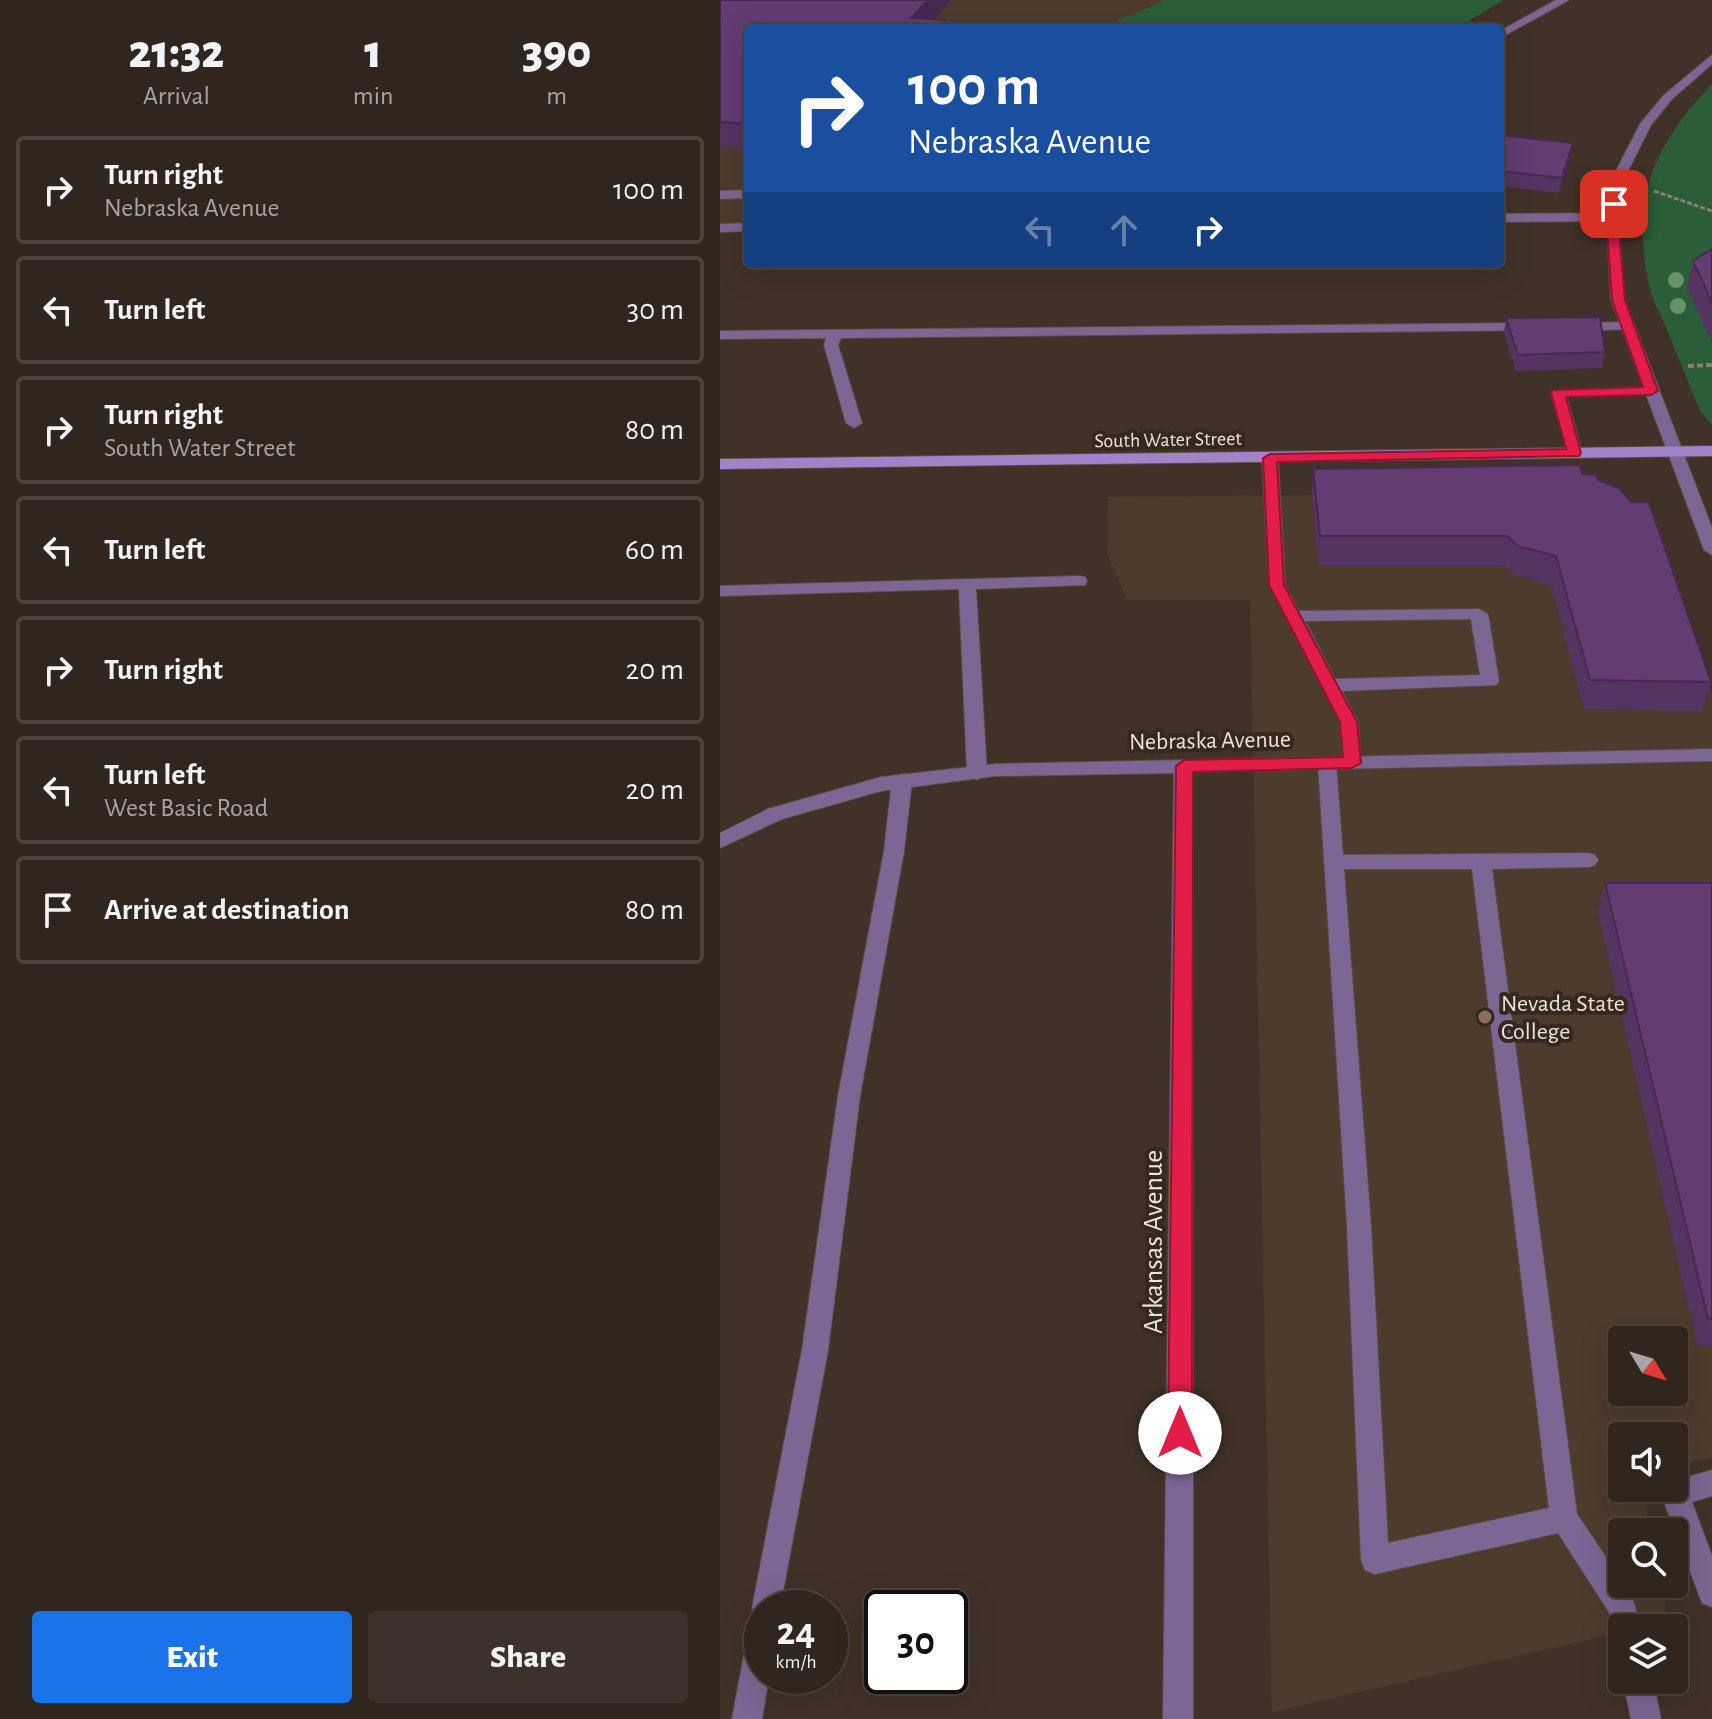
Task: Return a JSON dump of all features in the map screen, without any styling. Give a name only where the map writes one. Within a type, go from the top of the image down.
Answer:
[{"type":"main road","name":"South Water Street","points":[[720,464],[1712,451]]},
{"type":"street","points":[[1504,33],[1564,0]]},
{"type":"street","points":[[1505,47],[1537,15]]},
{"type":"street","points":[[1712,58],[1668,97],[1646,124],[1620,175],[1612,217],[1618,300],[1712,550]]},
{"type":"street","points":[[720,195],[744,194]]},
{"type":"street","points":[[1504,218],[1612,217]]},
{"type":"street","points":[[720,228],[744,227]]},
{"type":"street","points":[[720,335],[1627,326]]},
{"type":"street","points":[[835,334],[831,345],[854,423]]},
{"type":"street","points":[[1574,453],[1558,393],[1651,391]]},
{"type":"street","points":[[1270,458],[1277,585],[1349,722],[1352,763]]},
{"type":"street","points":[[720,591],[1079,581]]},
{"type":"street","points":[[967,584],[977,773]]},
{"type":"street","points":[[1291,616],[1479,614],[1490,681],[1329,685]]},
{"type":"street","name":"Nebraska Avenue","points":[[720,841],[775,814],[881,784],[977,773],[1712,755]]},
{"type":"street","points":[[1327,763],[1359,1226],[1375,1560],[1564,1518]]},
{"type":"street","name":"Arkansas Avenue","points":[[1178,1719],[1184,766]]},
{"type":"street","points":[[769,1590],[815,1350],[849,1096],[894,851],[902,781]]},
{"type":"street","points":[[1334,862],[1588,860]]},
{"type":"street","points":[[1481,862],[1564,1518],[1622,1606],[1624,1614]]},
{"type":"street","points":[[1712,1483],[1675,1494],[1712,1593]]},
{"type":"street","points":[[747,1719],[751,1694]]},
{"type":"street","points":[[1641,1694],[1646,1719]]},
{"type":"path","points":[[1654,191],[1712,211]]},
{"type":"path","points":[[1688,366],[1712,365]]},
{"type":"shaded area","points":[[720,0],[1504,0],[1463,24],[744,24],[744,227],[720,228]]},
{"type":"shaded area","name":"Nevada State College","points":[[1599,492],[1658,530],[1712,694],[1712,1458],[1688,1463],[1688,1422],[1608,1422],[1608,1502],[1645,1502],[1648,1518],[1608,1518],[1608,1598],[1664,1598],[1667,1614],[1608,1614],[1608,1635],[1272,1712],[1250,600],[1127,600],[1107,553],[1108,497]]},
{"type":"green space","points":[[1165,0],[1504,0],[1463,24],[1111,24]]},
{"type":"green space","points":[[1712,84],[1712,425],[1700,411],[1652,295],[1644,254],[1643,226],[1645,200],[1661,152],[1675,129]]},
{"type":"building","points":[[720,0],[928,0],[911,18],[945,20],[942,24],[744,24],[744,124],[720,122]]},
{"type":"building","points":[[1504,135],[1573,143],[1562,178],[1504,171]]},
{"type":"building","points":[[1712,249],[1712,303],[1693,261]]},
{"type":"building","points":[[1600,317],[1605,352],[1518,355],[1506,318]]},
{"type":"building","points":[[1580,465],[1582,474],[1596,475],[1598,480],[1619,488],[1631,502],[1649,502],[1711,682],[1590,680],[1556,556],[1518,546],[1507,536],[1320,536],[1313,469]]},
{"type":"building","points":[[1605,883],[1712,883],[1712,1319],[1708,1319]]},
{"type":"place","name":"Nevada State College","points":[[1485,1017]]},
{"type":"route","points":[[1180,1433],[1184,766],[1352,763],[1349,722],[1277,585],[1270,458],[1574,453],[1558,393],[1651,391],[1618,300],[1612,217],[1614,204]]}]
